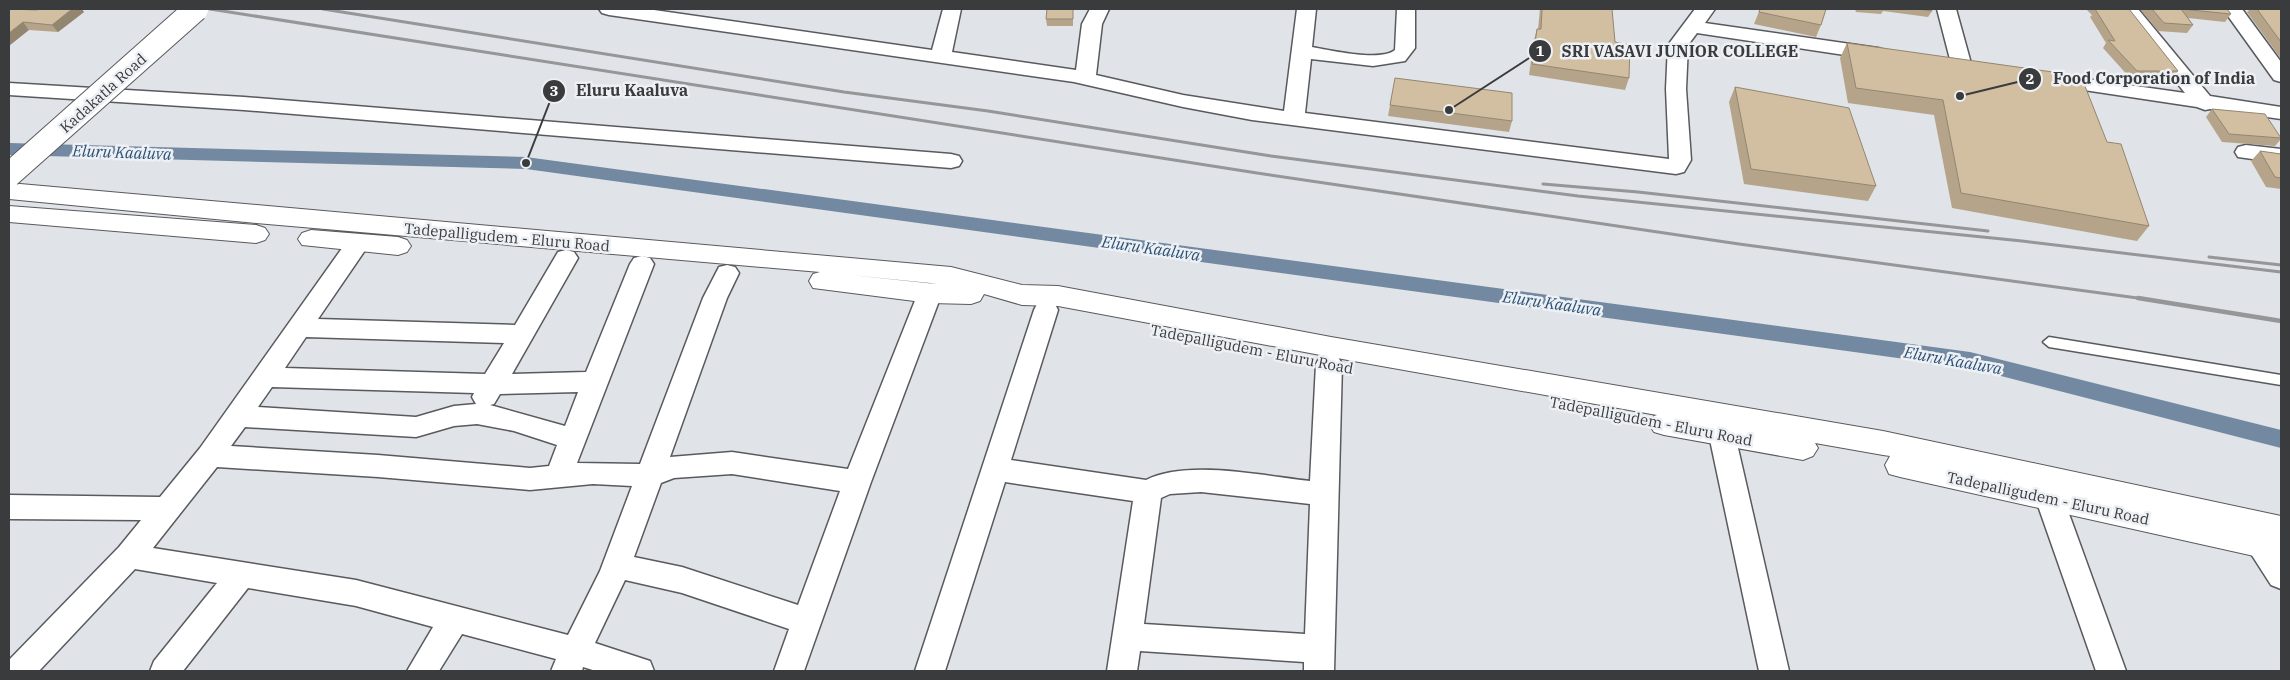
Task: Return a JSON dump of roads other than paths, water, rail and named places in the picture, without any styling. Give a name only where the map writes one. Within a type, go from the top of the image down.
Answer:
[{"type":"main road","name":"Kadakatla Road","points":[[9,175],[196,9]]},
{"type":"main road","name":"Tadepalligudem - Eluru Road","points":[[9,191],[266,216],[891,269],[951,276],[1004,290],[1058,296],[1331,347],[1883,443],[2273,540]]},
{"type":"main road","name":"Tadepalligudem - Eluru Road","points":[[9,214],[642,264],[930,293],[960,295],[1004,290],[1046,310],[1329,364],[1519,396],[1722,435],[1886,462],[2050,500],[2273,540]]},
{"type":"street","points":[[618,9],[941,55],[1085,78],[1183,101],[1294,118],[1676,167],[1680,160],[1676,89],[1678,45],[1705,9]]},
{"type":"street","points":[[941,55],[952,9]]},
{"type":"street","points":[[1085,78],[1092,24],[1100,9]]},
{"type":"street","points":[[1294,118],[1306,9]]},
{"type":"street","points":[[1302,51],[1386,61],[1398,58],[1404,52],[1406,9]]},
{"type":"street","points":[[1946,9],[1962,67]]},
{"type":"street","points":[[2128,9],[2205,104]]},
{"type":"street","points":[[2232,9],[2281,76]]},
{"type":"street","points":[[1693,27],[1895,57]]},
{"type":"street","points":[[2036,78],[2205,104],[2281,113]]},
{"type":"street","points":[[9,89],[162,96],[951,161]]},
{"type":"street","points":[[2246,152],[2281,156]]},
{"type":"street","points":[[19,671],[130,556],[210,456],[358,243]]},
{"type":"street","points":[[476,414],[566,258]]},
{"type":"street","points":[[558,477],[642,264]]},
{"type":"street","points":[[571,661],[617,566],[715,298],[727,272]]},
{"type":"street","points":[[789,671],[857,482],[930,293]]},
{"type":"street","points":[[930,671],[1046,310]]},
{"type":"street","points":[[300,328],[521,334]]},
{"type":"street","points":[[1126,636],[1320,660],[1329,364]]},
{"type":"street","points":[[265,377],[493,384],[597,382]]},
{"type":"street","points":[[237,416],[416,427],[438,420],[476,414],[506,419],[574,440]]},
{"type":"street","points":[[1722,435],[1774,671]]},
{"type":"street","points":[[210,456],[359,465],[530,479],[593,473],[650,475],[673,467],[732,463],[857,482]]},
{"type":"street","points":[[996,469],[1148,492],[1166,483],[1201,481],[1324,494]]},
{"type":"street","points":[[1122,671],[1148,492]]},
{"type":"street","points":[[2050,500],[2111,671]]},
{"type":"street","points":[[9,507],[167,510]]},
{"type":"street","points":[[2273,540],[2281,576]]},
{"type":"street","points":[[130,556],[356,593],[454,620],[571,661],[639,671]]},
{"type":"street","points":[[617,566],[682,580],[808,622]]},
{"type":"street","points":[[166,671],[242,573]]},
{"type":"street","points":[[422,671],[454,620]]},
{"type":"lane","points":[[2049,342],[2281,380]]},
{"type":"waterway","name":"Eluru Kaaluva","points":[[9,149],[526,163],[1970,360],[2281,439]]},
{"type":"railway","points":[[210,9],[1257,173],[1739,244],[2140,298]]},
{"type":"railway","points":[[323,9],[844,92],[988,111],[1271,156],[1578,196],[2022,241],[2281,272]]},
{"type":"railway","points":[[1543,184],[1638,192],[1988,231]]},
{"type":"railway","points":[[2209,257],[2281,265]]},
{"type":"railway","points":[[2140,298],[2145,299]]},
{"type":"railway","points":[[2140,298],[2281,321]]},
{"type":"place","name":"Food Corporation of India","points":[[1960,96]]},
{"type":"place","name":"SRI VASAVI JUNIOR COLLEGE","points":[[1449,110]]},
{"type":"place","name":"Eluru Kaaluva","points":[[526,163]]}]
